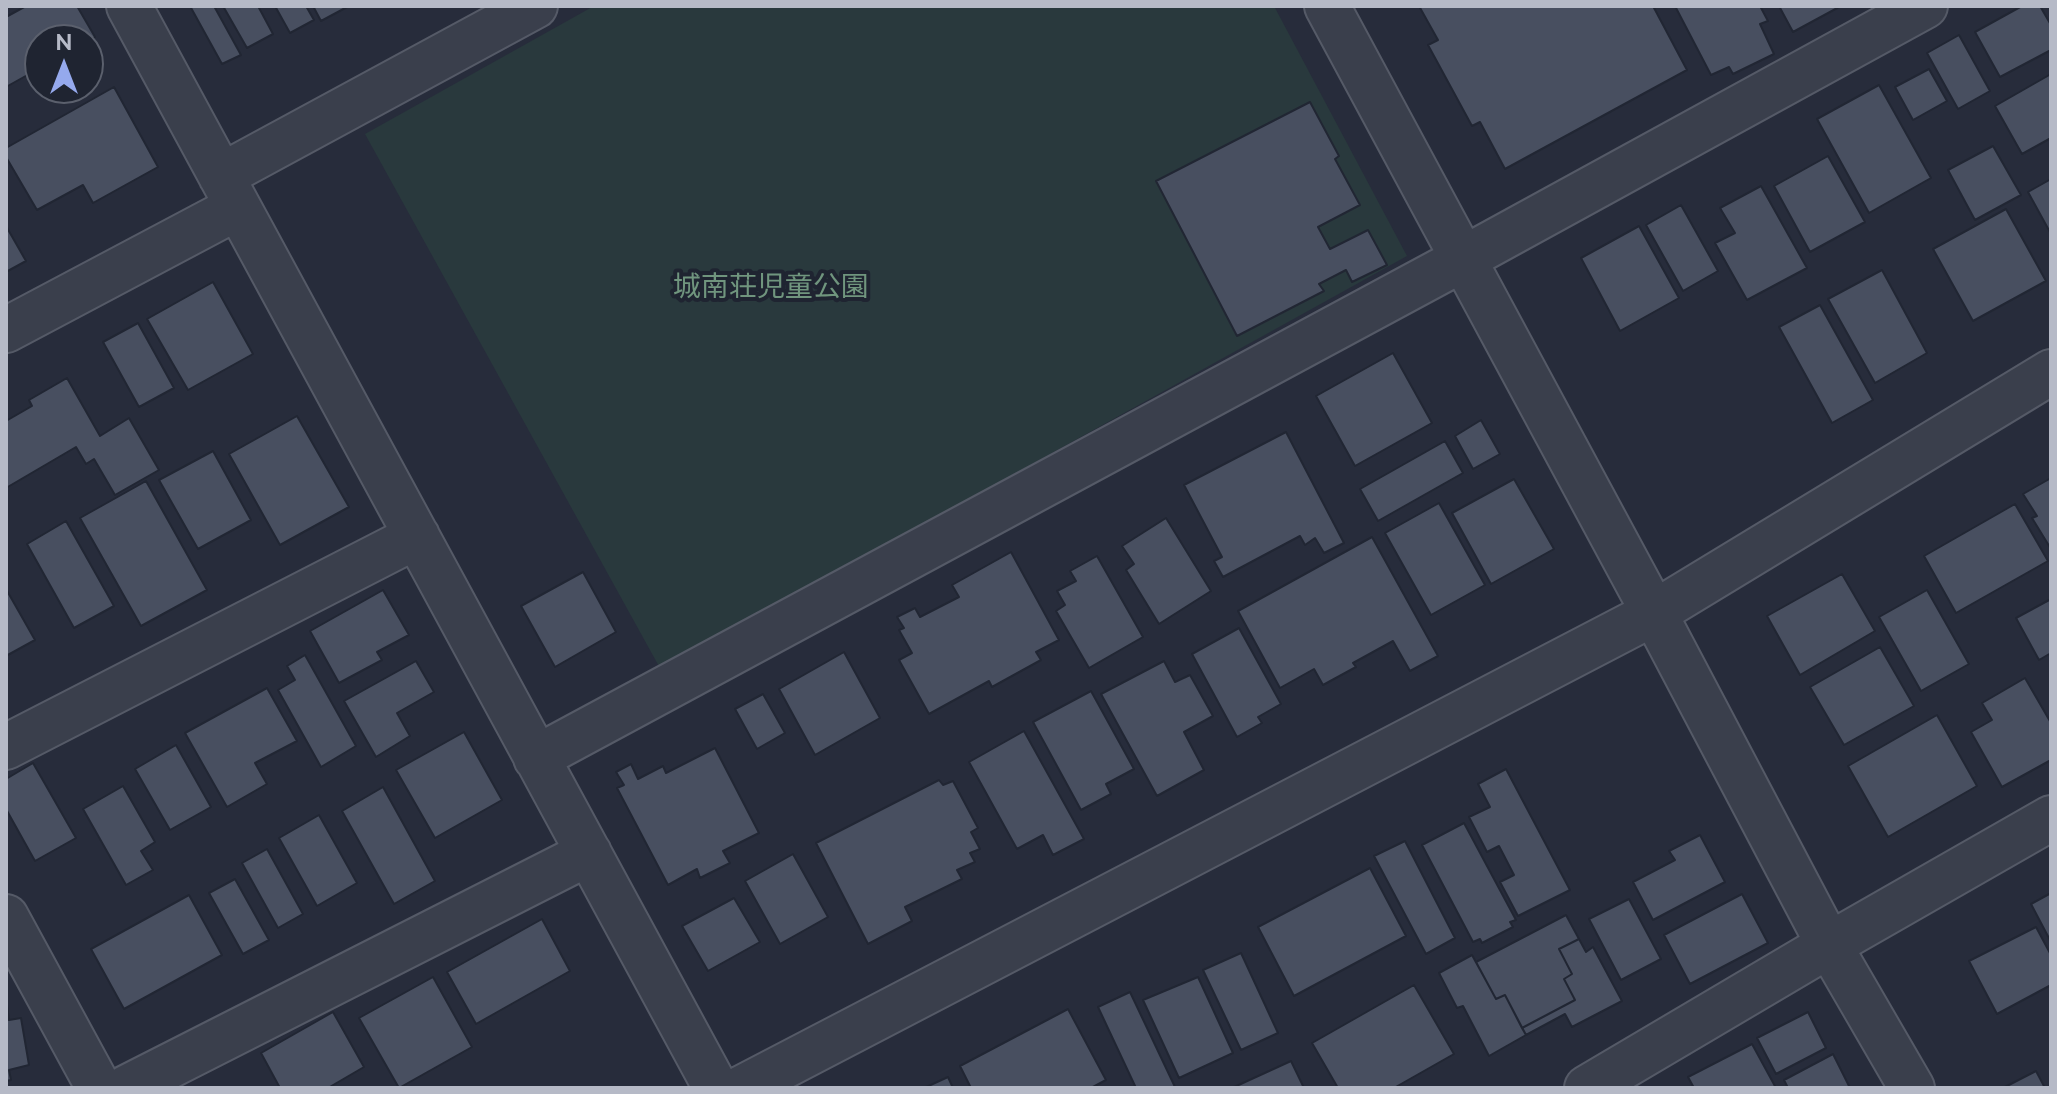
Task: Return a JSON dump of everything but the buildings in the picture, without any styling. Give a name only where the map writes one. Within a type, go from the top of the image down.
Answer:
[{"type":"street","points":[[129,6],[716,1088]]},
{"type":"street","points":[[6,330],[535,6]]},
{"type":"street","points":[[1327,6],[1829,945],[1912,1088]]},
{"type":"street","points":[[536,758],[1463,259],[1925,6]]},
{"type":"street","points":[[742,1088],[1654,613],[2051,372]]},
{"type":"street","points":[[6,747],[417,536]]},
{"type":"street","points":[[1587,1088],[2051,818]]},
{"type":"street","points":[[126,1088],[589,853]]},
{"type":"street","points":[[6,917],[99,1088]]},
{"type":"green space","name":"城南荘児童公園","points":[[594,6],[1274,6],[1407,256],[661,670],[365,134]]}]
